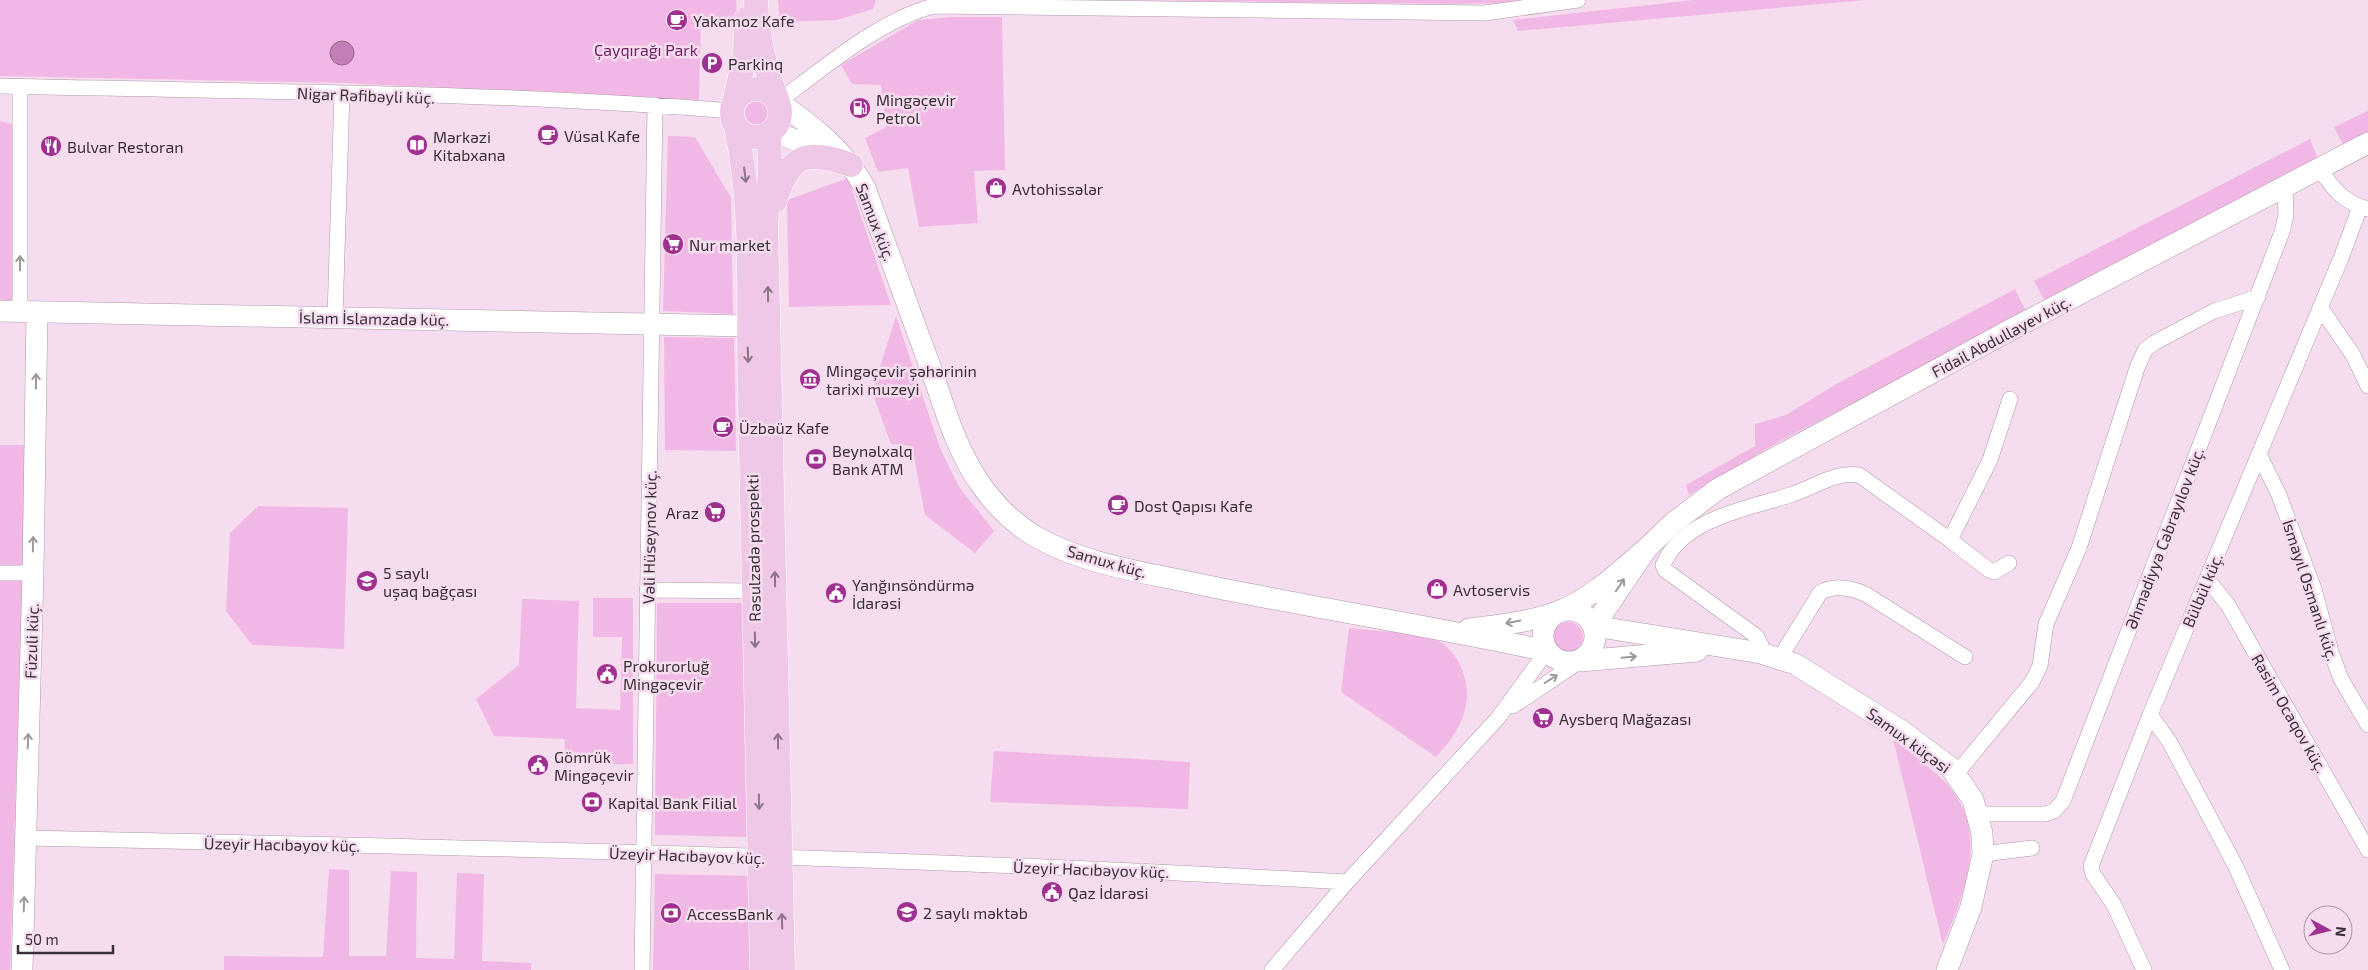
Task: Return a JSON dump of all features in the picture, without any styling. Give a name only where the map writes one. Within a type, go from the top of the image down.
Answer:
[{"type":"main road","points":[[751,8],[767,74],[778,102],[781,116],[772,132],[755,138],[741,132],[734,114],[745,56],[751,8]]},
{"type":"main road","points":[[734,114],[744,92],[760,88],[774,95],[778,102]]},
{"type":"main road","name":"Rəsulzadə prospekti","points":[[734,114],[746,185],[754,591],[770,858],[783,970]]},
{"type":"main road","name":"Rəsulzadə prospekti","points":[[762,970],[770,858],[766,226],[772,132]]},
{"type":"main road","points":[[766,226],[782,180],[792,164],[799,160],[818,157],[850,165]]},
{"type":"street","points":[[778,102],[842,54],[917,10],[934,6],[1484,13],[1578,0]]},
{"type":"street","name":"Nigar Rəfibəyli küç.","points":[[0,86],[342,93],[656,105],[734,114]]},
{"type":"street","points":[[19,312],[20,86]]},
{"type":"street","points":[[335,317],[342,93]]},
{"type":"street","name":"Samux küç.","points":[[778,102],[816,130],[850,165],[865,188],[956,440],[980,483],[1014,521],[1037,537],[1062,549],[1116,566],[1254,595],[1454,631],[1547,651]]},
{"type":"street","name":"Vəli Hüseynov küç.","points":[[642,970],[656,105]]},
{"type":"street","points":[[772,132],[830,151],[850,165]]},
{"type":"street","name":"Fidail Abdullayev küç.","points":[[1647,548],[1673,523],[1718,489],[2012,329],[2368,143]]},
{"type":"street","points":[[2320,169],[2336,192],[2364,208]]},
{"type":"street","name":"Əhmədiyyə Cəbrayılov küç.","points":[[1978,814],[2045,814],[2054,811],[2063,801],[2282,232],[2286,215],[2285,188]]},
{"type":"street","name":"Bülbül küç.","points":[[2144,970],[2114,905],[2093,874],[2092,866],[2150,715],[2320,307],[2364,208]]},
{"type":"street","points":[[1956,774],[2032,682],[2040,666],[2046,624],[2079,548],[2137,368],[2145,350],[2154,343],[2214,310],[2258,297]]},
{"type":"street","points":[[2320,307],[2353,355],[2368,386]]},
{"type":"street","name":"İslam İslamzadə küç.","points":[[19,312],[748,326]]},
{"type":"street","name":"Füzuli küç.","points":[[19,312],[33,573],[22,970]]},
{"type":"street","points":[[1950,540],[1990,460],[2010,399]]},
{"type":"street","name":"İsmayıl Osmanlı küç.","points":[[2259,454],[2279,494],[2314,589],[2338,670],[2368,725]]},
{"type":"street","points":[[1965,657],[1867,595],[1855,589],[1835,588],[1826,588],[1820,593],[1770,656],[1756,636],[1665,570],[1663,565],[1667,555],[1685,538],[1710,520],[1733,511],[1792,494],[1847,473],[1859,475],[1989,570],[1994,572],[2009,563]]},
{"type":"street","points":[[1647,548],[1602,585],[1560,611],[1548,621],[1544,628],[1544,644],[1547,651],[1558,661],[1573,663],[1728,648]]},
{"type":"street","points":[[1594,626],[1647,548]]},
{"type":"street","points":[[0,573],[33,573]]},
{"type":"street","name":"Rasim Ocaqov küç.","points":[[2207,579],[2228,605],[2368,850]]},
{"type":"street","points":[[647,590],[754,591]]},
{"type":"street","points":[[1454,631],[1500,625],[1560,611],[1576,611],[1589,619],[1594,626],[1596,634],[1592,650],[1580,661],[1544,683],[1498,718]]},
{"type":"street","points":[[1594,626],[1728,648]]},
{"type":"street","name":"Samux küçəsi","points":[[1728,648],[1770,656],[1805,669],[1902,730],[1956,774],[1967,788],[1978,814],[1983,854],[1971,906],[1947,970]]},
{"type":"street","points":[[1272,970],[1347,882],[1498,718],[1547,651]]},
{"type":"street","points":[[2150,715],[2163,730],[2235,865],[2282,970]]},
{"type":"street","name":"Üzeyir Hacıbəyov küç.","points":[[26,838],[645,853],[1196,874],[1347,882]]},
{"type":"street","points":[[1983,854],[2032,848]]},
{"type":"green space","name":"Çayqırağı Park","points":[[0,0],[736,0],[737,17],[701,17],[699,100],[344,83],[0,76]]},
{"type":"green space","points":[[778,0],[876,0],[873,9],[837,20],[780,22]]},
{"type":"green space","points":[[1128,0],[1531,0],[1509,3],[1456,4]]},
{"type":"green space","points":[[1693,0],[1866,0],[1518,31],[1513,20]]},
{"type":"green space","points":[[952,17],[1002,17],[1005,170],[974,171],[978,223],[919,227],[908,168],[878,172],[865,138],[886,127],[881,85],[852,84],[841,65],[918,20]]},
{"type":"green space","points":[[757,101],[766,104],[769,113],[766,122],[757,125],[748,122],[745,113],[748,104]]},
{"type":"green space","points":[[2368,111],[2368,135],[2344,147],[2334,127]]},
{"type":"green space","points":[[0,121],[11,124],[15,133],[14,301],[0,301]]},
{"type":"green space","points":[[668,136],[695,137],[731,198],[733,314],[663,311]]},
{"type":"green space","points":[[2310,139],[2318,159],[2046,303],[2034,281]]},
{"type":"green space","points":[[848,178],[891,305],[789,307],[787,200]]},
{"type":"green space","points":[[2015,289],[2027,313],[1782,440],[1689,495],[1686,485],[1755,446],[1755,424],[1786,415],[1838,383]]},
{"type":"green space","points":[[896,316],[940,448],[959,487],[994,531],[975,553],[925,515],[912,446],[891,444],[872,392]]},
{"type":"green space","points":[[664,337],[734,338],[736,451],[665,450]]},
{"type":"green space","points":[[0,445],[27,445],[10,970],[0,970]]},
{"type":"green space","points":[[258,506],[348,508],[344,649],[252,645],[226,611],[230,533]]},
{"type":"green space","points":[[593,598],[633,598],[633,764],[564,765],[565,739],[494,736],[476,699],[519,665],[522,599],[579,601],[576,708],[620,710],[622,637],[593,637]]},
{"type":"green space","points":[[657,603],[743,603],[749,837],[655,835]]},
{"type":"green space","points":[[1568,622],[1574,623],[1582,631],[1582,643],[1574,651],[1568,652],[1562,651],[1554,643],[1553,637],[1554,631],[1562,623]]},
{"type":"green space","points":[[1349,628],[1404,633],[1437,640],[1456,657],[1464,674],[1467,700],[1460,724],[1436,757],[1341,692]]},
{"type":"green space","points":[[1893,739],[1946,783],[1960,802],[1967,821],[1970,842],[1965,884],[1943,945]]},
{"type":"green space","points":[[994,751],[1190,762],[1188,809],[990,802]]},
{"type":"green space","points":[[329,869],[349,870],[349,956],[386,956],[391,871],[417,872],[416,958],[454,959],[457,873],[484,874],[482,961],[531,963],[531,970],[224,970],[224,956],[323,957]]},
{"type":"green space","points":[[655,874],[752,876],[754,970],[653,970]]},
{"type":"shaded area","points":[[342,41],[347,42],[353,48],[353,58],[347,64],[342,65],[337,64],[331,58],[330,53],[331,48],[337,42]]},
{"type":"place","name":"Yakamoz Kafe","points":[[677,20]]},
{"type":"place","name":"Parkinq","points":[[712,63]]},
{"type":"place","name":"Mingəçevir Petrol","points":[[860,108]]},
{"type":"place","name":"Vüsal Kafe","points":[[548,135]]},
{"type":"place","name":"Mərkəzi Kitabxana","points":[[417,145]]},
{"type":"place","name":"Bulvar Restoran","points":[[51,146]]},
{"type":"place","name":"Avtohissələr","points":[[996,188]]},
{"type":"place","name":"Nur market","points":[[673,244]]},
{"type":"place","name":"Mingəçevir şəhərinin tarixi muzeyi","points":[[810,379]]},
{"type":"place","name":"Üzbəüz Kafe","points":[[723,427]]},
{"type":"place","name":"Beynəlxalq Bank ATM","points":[[816,459]]},
{"type":"place","name":"Dost Qapısı Kafe","points":[[1118,505]]},
{"type":"place","name":"Araz","points":[[715,512]]},
{"type":"place","name":"5 saylı uşaq bağçası","points":[[367,581]]},
{"type":"place","name":"Avtoservis","points":[[1437,589]]},
{"type":"place","name":"Yanğınsöndürmə İdarəsi","points":[[836,593]]},
{"type":"place","name":"Prokurorluğ Mingəçevir","points":[[607,674]]},
{"type":"place","name":"Aysberq Mağazası","points":[[1543,718]]},
{"type":"place","name":"Gömrük Mingəçevir","points":[[538,765]]},
{"type":"place","name":"Kapital Bank Filial","points":[[592,802]]},
{"type":"place","name":"Qaz İdarəsi","points":[[1052,892]]},
{"type":"place","name":"2 saylı məktəb","points":[[907,912]]},
{"type":"place","name":"AccessBank","points":[[671,913]]}]
